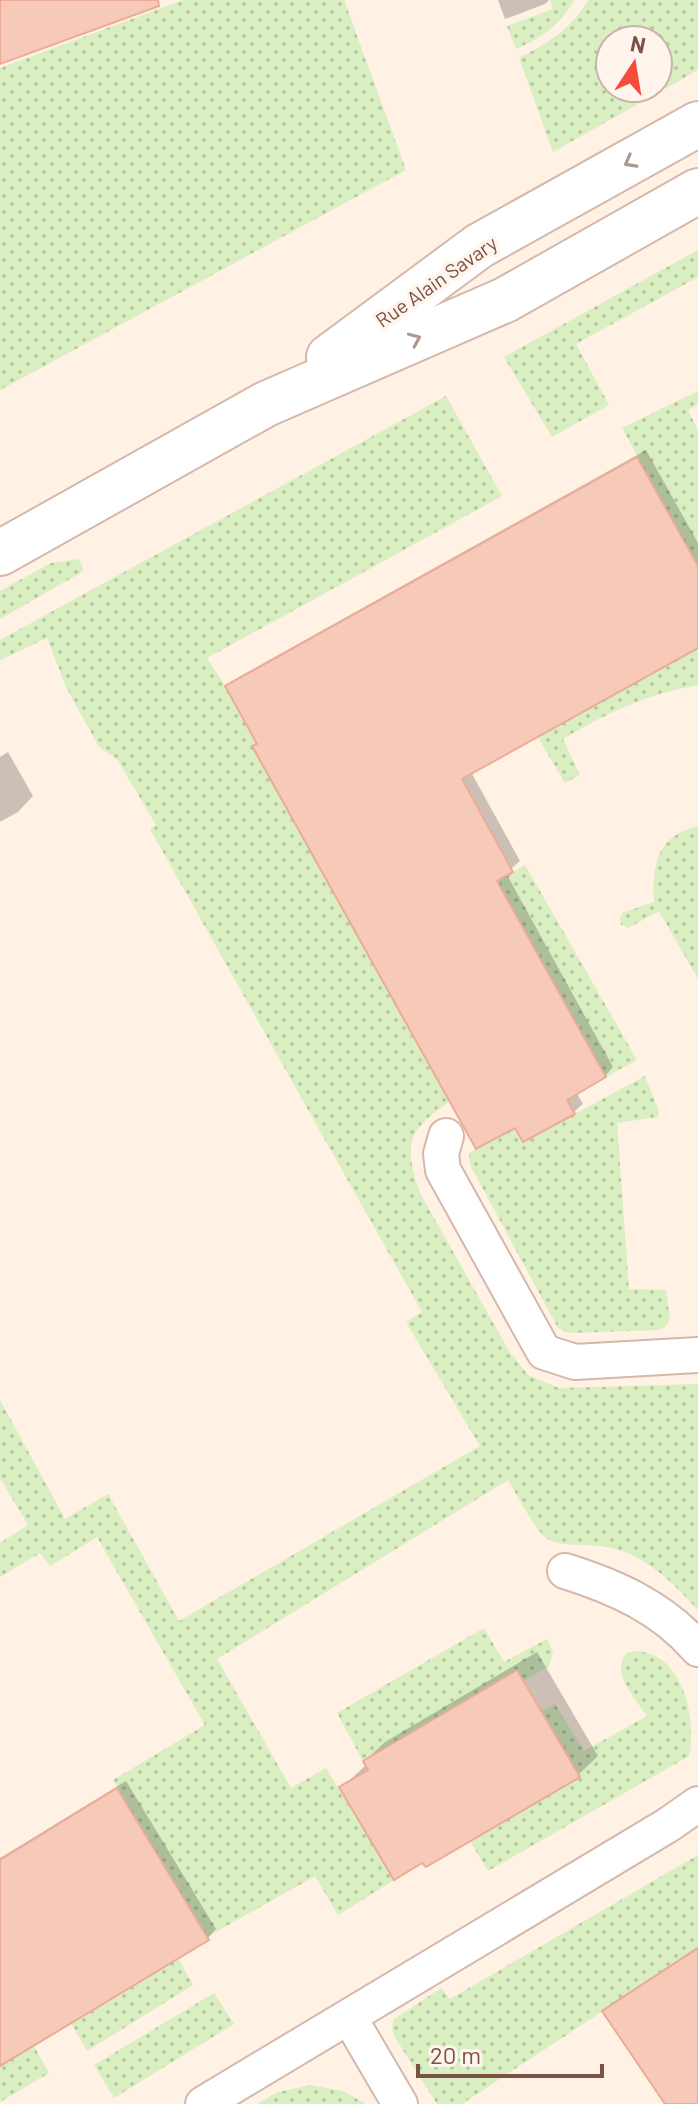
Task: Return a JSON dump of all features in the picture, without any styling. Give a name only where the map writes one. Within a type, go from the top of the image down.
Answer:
[{"type":"street","name":"Rue Alain Savary","points":[[266,404],[479,246],[698,124]]},
{"type":"street","name":"Rue Alain Savary","points":[[0,553],[266,404],[505,300],[698,191]]},
{"type":"lane","points":[[446,1136],[441,1154],[443,1170],[544,1352],[575,1362],[698,1355]]},
{"type":"lane","points":[[565,1571],[604,1583],[642,1602],[680,1628],[698,1649]]},
{"type":"lane","points":[[203,2104],[668,1825],[698,1804]]},
{"type":"lane","points":[[349,2017],[400,2104]]},
{"type":"green space","points":[[183,0],[344,0],[406,170],[0,390],[0,68]]},
{"type":"green space","points":[[550,0],[574,0],[550,30],[516,49],[507,26],[553,9]]},
{"type":"green space","points":[[588,0],[698,0],[698,70],[674,84],[674,24],[594,24],[594,104],[638,104],[553,152],[519,58],[540,47],[575,19]]},
{"type":"green space","points":[[698,250],[698,277],[576,344],[609,405],[552,437],[504,357]]},
{"type":"green space","points":[[698,391],[698,404],[688,410],[698,431],[698,566],[622,428]]},
{"type":"green space","points":[[446,396],[502,496],[207,658],[257,744],[253,747],[449,1102],[417,1130],[412,1140],[411,1162],[420,1193],[509,1351],[528,1375],[559,1388],[698,1384],[698,1610],[668,1580],[634,1556],[607,1547],[560,1543],[546,1538],[508,1480],[217,1659],[291,1788],[326,1768],[394,1880],[338,1915],[315,1876],[207,1937],[113,1780],[205,1725],[97,1537],[50,1566],[40,1553],[0,1577],[0,1543],[28,1525],[0,1478],[0,1400],[65,1519],[108,1494],[179,1621],[480,1446],[406,1322],[422,1312],[150,829],[156,825],[117,759],[99,747],[66,687],[47,638],[0,660],[0,640]]},
{"type":"green space","points":[[79,559],[82,572],[0,619],[0,591],[51,563]]},
{"type":"green space","points":[[698,648],[698,685],[628,706],[563,739],[580,775],[565,783],[538,737]]},
{"type":"green space","points":[[698,826],[698,979],[659,911],[628,928],[621,925],[620,918],[622,913],[654,902],[654,876],[660,854],[674,837]]},
{"type":"green space","points":[[525,865],[637,1060],[606,1077],[497,881]]},
{"type":"green space","points":[[645,1076],[659,1112],[658,1117],[617,1123],[629,1289],[666,1290],[670,1319],[664,1328],[658,1330],[569,1333],[558,1328],[470,1165],[469,1153],[515,1128],[523,1142]]},
{"type":"green space","points":[[484,1628],[504,1662],[547,1639],[553,1652],[549,1666],[524,1681],[516,1671],[363,1761],[337,1713]]},
{"type":"green space","points":[[635,1651],[651,1654],[665,1663],[683,1690],[691,1724],[689,1756],[488,1871],[470,1841],[579,1777],[541,1711],[555,1704],[584,1751],[647,1716],[626,1686],[621,1669],[626,1654]]},
{"type":"green space","points":[[698,1855],[698,1948],[462,2104],[437,2104],[396,2039],[393,2020],[441,1988],[450,1999]]},
{"type":"green space","points":[[178,1958],[193,1985],[87,2051],[71,2023]]},
{"type":"green space","points":[[214,1993],[234,2024],[114,2098],[94,2065]]},
{"type":"green space","points":[[34,2046],[49,2073],[0,2102],[0,2066]]},
{"type":"green space","points":[[310,2085],[343,2091],[366,2104],[257,2104],[278,2092]]},
{"type":"building","points":[[0,0],[158,0],[159,6],[0,64]]},
{"type":"building","points":[[637,457],[698,566],[698,648],[462,779],[513,872],[497,881],[606,1077],[567,1100],[575,1114],[523,1142],[515,1128],[476,1149],[252,746],[257,744],[225,686]]},
{"type":"building","points":[[517,1670],[580,1777],[426,1867],[422,1863],[394,1880],[339,1787],[368,1770],[363,1761]]},
{"type":"building","points":[[117,1788],[209,1940],[0,2066],[0,1860]]},
{"type":"building","points":[[698,1948],[698,2104],[665,2104],[602,2011]]}]
